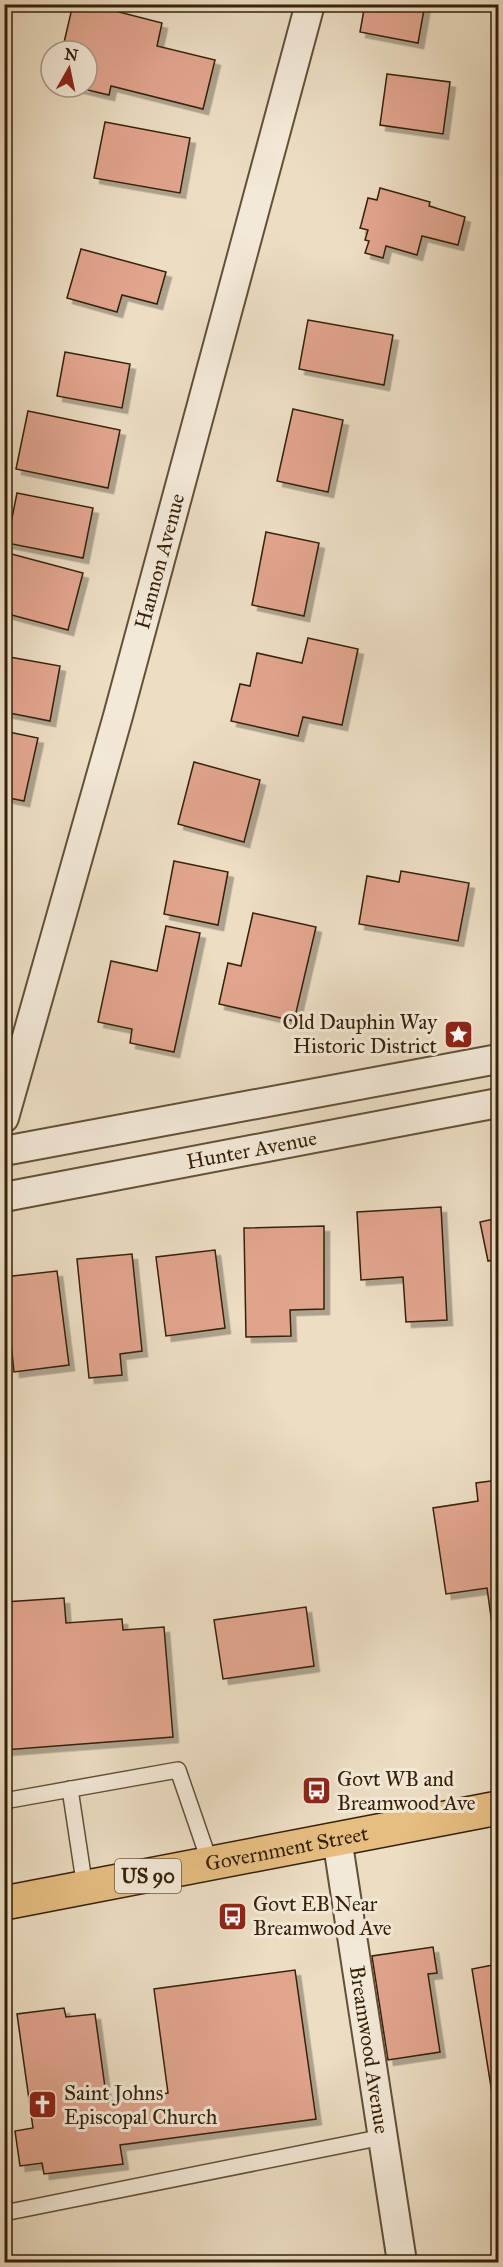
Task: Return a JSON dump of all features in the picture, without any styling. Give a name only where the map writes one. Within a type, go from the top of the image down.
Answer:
[{"type":"main road","name":"Government Street","points":[[4,1903],[498,1808]]},
{"type":"street","name":"Hannon Avenue","points":[[4,1118],[121,704],[310,4]]},
{"type":"street","points":[[4,1151],[498,1059]]},
{"type":"street","name":"Hunter Avenue","points":[[4,1197],[498,1103]]},
{"type":"street","name":"Breamwood Avenue","points":[[337,1839],[402,2262]]},
{"type":"lane","points":[[4,1801],[178,1770],[210,1863]]},
{"type":"lane","points":[[70,1789],[85,1888]]},
{"type":"lane","points":[[4,2213],[382,2137]]},
{"type":"building","points":[[73,4],[88,4],[162,23],[157,46],[215,60],[203,109],[111,86],[109,95],[99,93],[99,39],[65,39]]},
{"type":"building","points":[[365,4],[425,4],[418,43],[360,32]]},
{"type":"building","points":[[387,74],[450,82],[443,134],[380,125]]},
{"type":"building","points":[[105,122],[190,138],[180,193],[94,178]]},
{"type":"building","points":[[380,188],[430,202],[429,206],[465,217],[458,245],[422,236],[417,255],[386,246],[383,258],[365,253],[369,241],[365,240],[368,230],[360,228],[368,198],[377,200]]},
{"type":"building","points":[[81,249],[166,272],[157,304],[122,295],[117,312],[67,298]]},
{"type":"building","points":[[308,320],[393,335],[384,385],[299,369]]},
{"type":"building","points":[[65,352],[130,364],[122,408],[57,396]]},
{"type":"building","points":[[293,409],[343,420],[328,492],[277,481]]},
{"type":"building","points":[[28,411],[120,430],[108,488],[16,469]]},
{"type":"building","points":[[17,493],[93,508],[83,558],[7,543]]},
{"type":"building","points":[[266,532],[319,543],[304,616],[252,605]]},
{"type":"building","points":[[4,552],[83,573],[68,630],[4,613]]},
{"type":"building","points":[[308,638],[358,649],[342,725],[303,717],[298,736],[231,721],[240,684],[250,686],[257,653],[302,663]]},
{"type":"building","points":[[498,655],[498,675],[493,673]]},
{"type":"building","points":[[4,656],[60,666],[50,721],[4,712]]},
{"type":"building","points":[[4,731],[38,738],[24,801],[4,797]]},
{"type":"building","points":[[194,762],[260,780],[244,842],[178,824]]},
{"type":"building","points":[[174,861],[228,872],[218,925],[164,914]]},
{"type":"building","points":[[401,871],[469,883],[458,941],[359,924],[367,876],[399,882]]},
{"type":"building","points":[[253,913],[316,927],[294,1021],[219,1004],[228,963],[241,966]]},
{"type":"building","points":[[166,926],[200,933],[174,1052],[130,1043],[132,1029],[98,1022],[111,961],[157,971]]},
{"type":"building","points":[[441,1207],[447,1320],[406,1322],[403,1277],[361,1280],[357,1212]]},
{"type":"building","points":[[498,1218],[498,1259],[488,1261],[480,1222]]},
{"type":"building","points":[[324,1226],[324,1309],[290,1310],[291,1336],[246,1337],[244,1228]]},
{"type":"building","points":[[215,1250],[225,1328],[166,1336],[156,1257]]},
{"type":"building","points":[[132,1254],[142,1351],[120,1354],[122,1375],[89,1378],[77,1259]]},
{"type":"building","points":[[57,1271],[69,1365],[14,1372],[4,1277]]},
{"type":"building","points":[[498,1480],[498,1646],[495,1646],[487,1588],[446,1594],[433,1508],[478,1501],[476,1483]]},
{"type":"building","points":[[64,1598],[66,1623],[122,1619],[123,1630],[164,1627],[173,1737],[4,1750],[4,1602]]},
{"type":"building","points":[[306,1607],[314,1666],[223,1679],[214,1620]]},
{"type":"building","points":[[433,1947],[437,1973],[428,1974],[440,2052],[388,2060],[372,1956]]},
{"type":"building","points":[[498,1964],[498,2124],[497,2124],[472,1969]]},
{"type":"building","points":[[295,1970],[316,2119],[120,2145],[123,2164],[44,2174],[42,2163],[20,2166],[15,2131],[33,2128],[17,2014],[64,2008],[66,2017],[95,2014],[107,2102],[168,2093],[154,1989]]},
{"type":"place","name":"Old Dauphin Way Historic District","points":[[458,1034]]},
{"type":"place","name":"Govt WB and Breamwood Ave","points":[[316,1791]]},
{"type":"place","name":"Govt EB Near Breamwood Ave","points":[[232,1916]]},
{"type":"place","name":"Saint Johns Episcopal Church","points":[[43,2105]]}]
